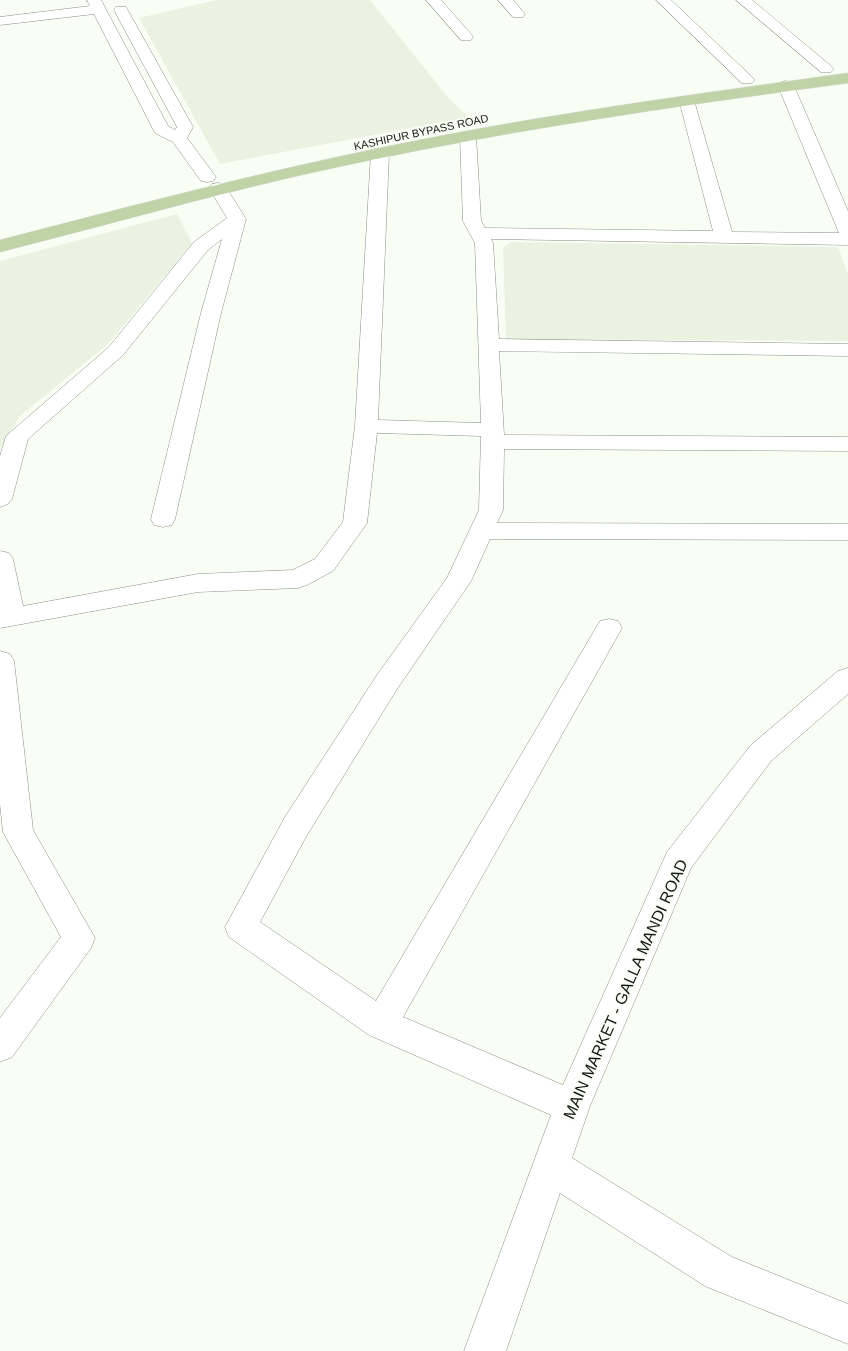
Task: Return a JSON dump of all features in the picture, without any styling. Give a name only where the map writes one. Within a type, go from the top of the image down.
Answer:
[{"type":"main road","name":"KASHIPUR BYPASS ROAD","points":[[0,231],[512,114],[747,80],[784,81],[826,69],[848,66]]},
{"type":"main road","points":[[0,246],[212,183],[468,136],[687,100],[784,81],[848,78]]},
{"type":"street","points":[[115,0],[185,127],[178,138]]},
{"type":"street","points":[[433,0],[466,37]]},
{"type":"street","points":[[505,0],[518,14]]},
{"type":"street","points":[[663,0],[747,80]]},
{"type":"street","points":[[744,0],[826,69]]},
{"type":"street","points":[[0,22],[97,4],[161,129],[178,138],[237,219]]},
{"type":"street","points":[[784,81],[848,233]]},
{"type":"street","points":[[687,100],[724,237]]},
{"type":"street","points":[[468,136],[472,221],[484,243],[493,436],[491,510],[458,580],[387,682],[296,826],[241,927],[381,1024],[572,1106]]},
{"type":"street","points":[[0,559],[6,618],[198,583],[298,579],[324,564],[355,523],[366,426],[380,153]]},
{"type":"street","points":[[0,499],[17,436],[116,351],[201,246],[237,219]]},
{"type":"street","points":[[163,519],[211,313],[237,219]]},
{"type":"street","points":[[479,233],[848,239]]},
{"type":"street","points":[[488,345],[848,350]]},
{"type":"street","points":[[366,426],[493,436],[848,444]]},
{"type":"street","points":[[482,531],[848,532]]},
{"type":"street","points":[[381,1024],[608,628]]},
{"type":"street","points":[[0,661],[18,832],[80,938],[0,1046]]},
{"type":"street","name":"MAIN MARKET - GALLA MANDI ROAD","points":[[485,1351],[572,1106],[678,861],[761,754],[848,678]]},
{"type":"street","points":[[551,1166],[719,1272],[848,1324]]},
{"type":"shaded area","points":[[217,0],[370,0],[450,100],[469,117],[220,164],[139,18]]},
{"type":"shaded area","points":[[177,214],[192,243],[109,343],[20,416],[0,448],[0,261]]},
{"type":"shaded area","points":[[511,242],[838,247],[848,274],[848,341],[506,339],[503,247]]}]
